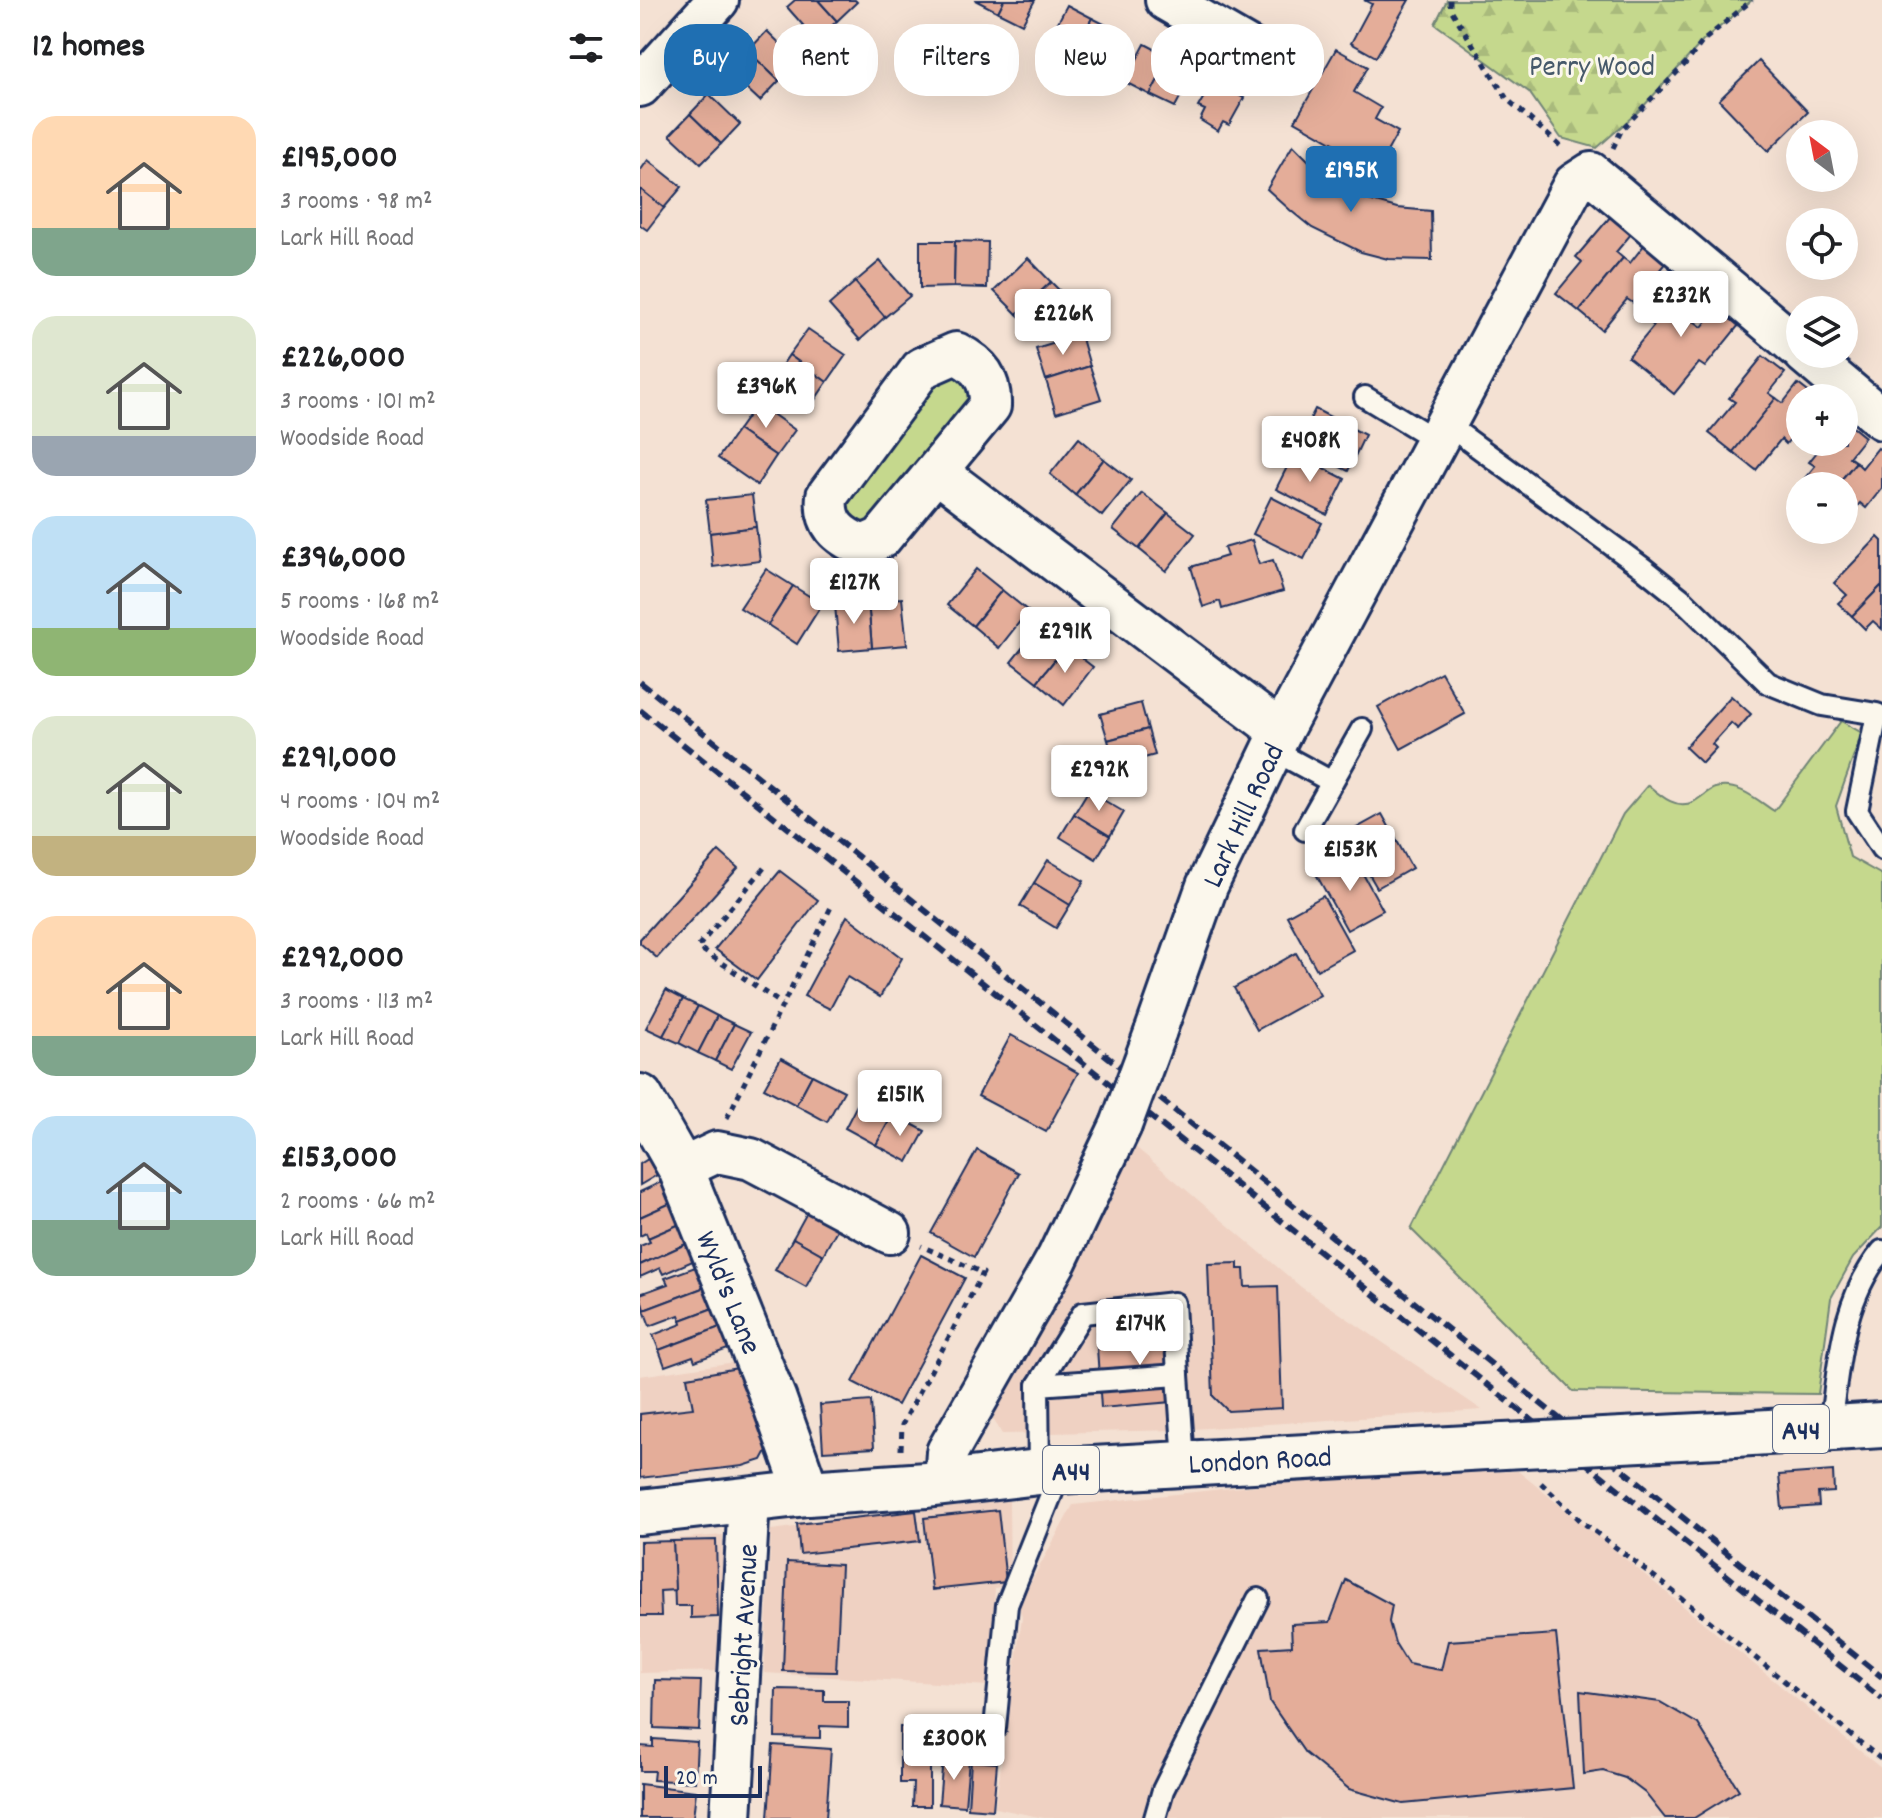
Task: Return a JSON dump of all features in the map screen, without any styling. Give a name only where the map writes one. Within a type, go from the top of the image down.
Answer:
[{"type":"main road","name":"Wyld's Lane","points":[[640,1097],[695,1162],[807,1493]]},
{"type":"main road","name":"London Road","points":[[640,1512],[1050,1471],[1882,1425]]},
{"type":"street","points":[[645,70],[718,0]]},
{"type":"street","points":[[1166,0],[1208,24]]},
{"type":"street","points":[[1602,162],[1786,336]]},
{"type":"street","name":"Lark Hill Road","points":[[924,1484],[947,1452],[1057,1259],[1121,1125],[1207,886],[1277,741],[1574,184],[1602,162]]},
{"type":"street","points":[[956,353],[973,362],[985,376],[991,389],[990,406],[937,472],[881,538],[863,546],[847,540],[825,513],[827,496],[922,368],[956,353]]},
{"type":"street","points":[[1822,368],[1882,419]]},
{"type":"street","points":[[937,472],[1277,741]]},
{"type":"street","points":[[695,1162],[717,1152],[751,1159],[890,1233]]},
{"type":"street","name":"Sebright Avenue","points":[[731,1818],[749,1500]]},
{"type":"lane","points":[[1365,397],[1441,432],[1643,568],[1683,600],[1768,683],[1822,705],[1877,714],[1857,811],[1882,849]]},
{"type":"lane","points":[[1305,830],[1362,729]]},
{"type":"lane","points":[[1277,741],[1332,782]]},
{"type":"lane","points":[[1830,1426],[1845,1319],[1857,1289],[1882,1251]]},
{"type":"lane","points":[[995,1728],[1007,1605],[1050,1471],[1038,1385],[1083,1313],[1174,1303],[1184,1462]]},
{"type":"lane","points":[[1038,1385],[1178,1375]]},
{"type":"lane","points":[[1155,1818],[1163,1790],[1258,1599]]},
{"type":"path","points":[[1450,0],[1450,8],[1507,99],[1602,162],[1622,129],[1688,61],[1703,41],[1752,0]]},
{"type":"path","points":[[764,868],[698,947],[782,1004]]},
{"type":"path","points":[[695,1162],[782,1004],[832,905]]},
{"type":"path","points":[[890,1233],[983,1273],[902,1425],[900,1457],[924,1484]]},
{"type":"path","points":[[1581,1521],[1882,1760]]},
{"type":"shaded area","points":[[1126,1139],[1301,1287],[1482,1410],[1177,1430],[1002,1434],[986,1407]]},
{"type":"shaded area","points":[[735,1362],[769,1447],[762,1460],[743,1466],[640,1478],[640,1376]]},
{"type":"shaded area","points":[[1518,1471],[1882,1769],[1882,1818],[1044,1818],[995,1808],[1022,1618],[1019,1604],[1073,1505],[1315,1479]]},
{"type":"shaded area","points":[[1009,1500],[1010,1585],[995,1588],[989,1686],[764,1673],[771,1530]]},
{"type":"shaded area","points":[[723,1535],[721,1671],[640,1673],[640,1542]]},
{"type":"green space","name":"Perry Wood","points":[[1447,0],[1752,0],[1703,41],[1641,109],[1597,148],[1561,138],[1529,92],[1435,24]]},
{"type":"green space","points":[[959,369],[975,397],[860,535],[836,498],[929,374]]},
{"type":"green space","points":[[1841,721],[1862,733],[1836,806],[1850,857],[1882,875],[1882,1227],[1853,1258],[1831,1298],[1818,1394],[1573,1391],[1411,1229],[1623,814],[1648,785],[1669,801],[1681,804],[1693,802],[1715,788],[1732,788],[1747,793],[1774,811]]},
{"type":"building","points":[[795,0],[818,0],[837,21],[834,24],[802,24],[787,7]]},
{"type":"building","points":[[818,0],[855,0],[857,2],[837,21]]},
{"type":"building","points":[[975,0],[1004,0],[998,12]]},
{"type":"building","points":[[1004,0],[1035,0],[1022,24],[998,12]]},
{"type":"building","points":[[1364,0],[1409,0],[1376,57],[1351,43],[1372,4]]},
{"type":"building","points":[[1067,5],[1092,18],[1089,24],[1057,24]]},
{"type":"building","points":[[1092,18],[1104,24],[1089,24]]},
{"type":"building","points":[[767,31],[773,37],[773,75],[757,60],[757,42]]},
{"type":"building","points":[[1145,44],[1151,47],[1150,95],[1135,87],[1135,63]]},
{"type":"building","points":[[1336,49],[1368,67],[1354,92],[1381,108],[1375,119],[1398,132],[1378,168],[1295,121],[1309,96],[1324,96],[1324,70]]},
{"type":"building","points":[[757,60],[773,75],[773,87],[760,101],[755,96]]},
{"type":"building","points":[[1759,61],[1808,112],[1800,120],[1786,120],[1786,133],[1768,151],[1719,100]]},
{"type":"building","points":[[707,96],[711,96],[740,124],[721,144],[690,114]]},
{"type":"building","points":[[1152,96],[1181,96],[1175,107]]},
{"type":"building","points":[[1204,96],[1244,98],[1229,125],[1223,122],[1218,131],[1200,120],[1205,110],[1198,107]]},
{"type":"building","points":[[690,114],[721,144],[701,164],[670,135]]},
{"type":"building","points":[[1293,145],[1320,172],[1358,197],[1397,208],[1431,211],[1432,260],[1388,259],[1361,252],[1312,228],[1290,210],[1267,189]]},
{"type":"building","points":[[648,160],[682,187],[664,208],[640,189],[640,171]]},
{"type":"building","points":[[640,189],[664,208],[647,230],[640,225]]},
{"type":"building","points":[[1611,216],[1632,233],[1616,252],[1623,258],[1579,311],[1556,293],[1582,262],[1576,257]]},
{"type":"building","points":[[920,241],[955,241],[954,287],[920,288]]},
{"type":"building","points":[[955,241],[988,242],[987,288],[954,287]]},
{"type":"building","points":[[1645,244],[1667,261],[1633,303],[1627,299],[1602,330],[1579,311],[1623,258],[1630,263]]},
{"type":"building","points":[[1028,258],[1051,282],[1017,314],[994,291]]},
{"type":"building","points":[[880,261],[910,296],[885,317],[855,282]]},
{"type":"building","points":[[1682,280],[1704,297],[1688,316],[1695,322],[1702,327],[1717,308],[1739,325],[1705,367],[1699,363],[1674,394],[1628,357],[1654,326],[1648,321]]},
{"type":"building","points":[[855,282],[885,317],[860,340],[829,305]]},
{"type":"building","points":[[1051,282],[1075,306],[1041,339],[1017,314]]},
{"type":"building","points":[[808,329],[846,355],[827,382],[789,355]]},
{"type":"building","points":[[1081,335],[1090,366],[1046,380],[1036,349]]},
{"type":"building","points":[[789,355],[827,382],[808,410],[769,384]]},
{"type":"building","points":[[1763,356],[1785,373],[1769,393],[1776,398],[1733,452],[1709,433],[1735,402],[1729,398]]},
{"type":"building","points":[[1090,366],[1101,399],[1056,413],[1046,380]]},
{"type":"building","points":[[1776,398],[1783,403],[1786,399],[1786,444],[1781,439],[1756,470],[1733,452]]},
{"type":"building","points":[[757,403],[795,430],[776,456],[738,430]]},
{"type":"building","points":[[1315,409],[1365,435],[1348,471],[1297,445]]},
{"type":"building","points":[[738,430],[776,456],[757,485],[718,458]]},
{"type":"building","points":[[1858,431],[1865,437],[1858,446]]},
{"type":"building","points":[[1079,438],[1104,459],[1075,495],[1050,474]]},
{"type":"building","points":[[1878,448],[1882,451],[1882,488],[1866,508],[1860,503],[1858,506],[1858,472],[1848,472],[1856,462],[1862,468]]},
{"type":"building","points":[[1294,453],[1345,479],[1327,515],[1276,489]]},
{"type":"building","points":[[1814,456],[1850,456],[1856,462],[1848,472],[1810,472],[1815,466],[1809,462]]},
{"type":"building","points":[[1104,459],[1131,480],[1102,516],[1075,495]]},
{"type":"building","points":[[1142,493],[1168,513],[1139,549],[1113,529]]},
{"type":"building","points":[[752,495],[756,527],[710,533],[706,500]]},
{"type":"building","points":[[1271,497],[1322,523],[1304,559],[1253,534]]},
{"type":"building","points":[[1168,513],[1195,534],[1166,571],[1139,549]]},
{"type":"building","points":[[756,527],[760,561],[713,567],[710,533]]},
{"type":"building","points":[[1878,537],[1882,541],[1882,585],[1852,616],[1838,603],[1847,595],[1834,583]]},
{"type":"building","points":[[1252,540],[1259,564],[1273,560],[1283,591],[1222,609],[1220,601],[1203,607],[1191,567],[1227,556],[1224,548]]},
{"type":"building","points":[[766,569],[793,586],[768,625],[740,608]]},
{"type":"building","points":[[976,569],[1002,590],[973,626],[947,605]]},
{"type":"building","points":[[1882,585],[1882,629],[1873,621],[1865,629],[1852,616]]},
{"type":"building","points":[[793,586],[822,604],[797,644],[768,625]]},
{"type":"building","points":[[1002,590],[1028,611],[999,648],[973,626]]},
{"type":"building","points":[[902,598],[907,645],[872,648],[868,601]]},
{"type":"building","points":[[868,601],[872,648],[839,651],[835,605]]},
{"type":"building","points":[[1040,626],[1066,646],[1037,682],[1011,662]]},
{"type":"building","points":[[1066,646],[1093,667],[1064,705],[1037,682]]},
{"type":"building","points":[[1441,672],[1465,714],[1401,749],[1378,707]]},
{"type":"building","points":[[1731,696],[1751,714],[1738,729],[1731,723],[1712,744],[1716,748],[1702,763],[1685,747]]},
{"type":"building","points":[[1141,703],[1148,729],[1108,740],[1100,714]]},
{"type":"building","points":[[1148,729],[1155,755],[1115,766],[1108,740]]},
{"type":"building","points":[[1088,791],[1124,812],[1110,836],[1074,814]]},
{"type":"building","points":[[1074,814],[1110,836],[1096,859],[1060,837]]},
{"type":"building","points":[[1382,814],[1412,868],[1377,888],[1346,834]]},
{"type":"building","points":[[719,851],[738,868],[657,958],[640,943],[640,939]]},
{"type":"building","points":[[1353,856],[1383,910],[1347,930],[1317,876]]},
{"type":"building","points":[[1048,860],[1084,881],[1070,905],[1034,883]]},
{"type":"building","points":[[780,871],[818,900],[757,980],[715,949]]},
{"type":"building","points":[[1034,883],[1070,905],[1056,928],[1020,906]]},
{"type":"building","points":[[1323,896],[1353,950],[1317,970],[1287,916]]},
{"type":"building","points":[[847,916],[902,958],[880,997],[847,977],[830,1009],[804,996]]},
{"type":"building","points":[[1296,953],[1320,995],[1257,1030],[1234,988]]},
{"type":"building","points":[[666,990],[683,999],[663,1036],[646,1028]]},
{"type":"building","points":[[683,999],[698,1006],[679,1043],[663,1036]]},
{"type":"building","points":[[698,1006],[717,1016],[698,1053],[679,1043]]},
{"type":"building","points":[[717,1016],[734,1024],[715,1061],[698,1053]]},
{"type":"building","points":[[734,1024],[751,1032],[731,1069],[715,1061]]},
{"type":"building","points":[[1011,1035],[1078,1073],[1046,1132],[978,1096]]},
{"type":"building","points":[[781,1058],[812,1075],[796,1105],[764,1088]]},
{"type":"building","points":[[812,1075],[844,1091],[827,1122],[796,1105]]},
{"type":"building","points":[[861,1097],[893,1114],[876,1145],[845,1128]]},
{"type":"building","points":[[893,1114],[925,1131],[908,1162],[876,1145]]},
{"type":"building","points":[[977,1150],[1019,1173],[974,1257],[931,1233]]},
{"type":"building","points":[[648,1159],[657,1175],[640,1185],[640,1164]]},
{"type":"building","points":[[661,1182],[671,1203],[640,1217],[640,1192]]},
{"type":"building","points":[[671,1203],[680,1224],[648,1238],[646,1233],[640,1236],[640,1217]]},
{"type":"building","points":[[810,1207],[840,1224],[823,1255],[793,1238]]},
{"type":"building","points":[[680,1224],[688,1243],[640,1265],[640,1246],[650,1242],[648,1238]]},
{"type":"building","points":[[793,1238],[823,1255],[806,1287],[775,1270]]},
{"type":"building","points":[[688,1243],[695,1260],[663,1274],[660,1268],[640,1277],[640,1265]]},
{"type":"building","points":[[921,1255],[965,1278],[897,1405],[853,1382]]},
{"type":"building","points":[[1238,1263],[1238,1269],[1244,1269],[1245,1287],[1278,1286],[1282,1408],[1228,1411],[1213,1396],[1208,1264]]},
{"type":"building","points":[[698,1266],[705,1287],[644,1310],[640,1294],[668,1284],[665,1278]]},
{"type":"building","points":[[705,1287],[713,1308],[681,1320],[679,1315],[650,1326],[644,1310]]},
{"type":"building","points":[[713,1308],[720,1327],[659,1350],[653,1335]]},
{"type":"building","points":[[720,1327],[728,1349],[695,1361],[693,1356],[665,1366],[659,1350]]},
{"type":"building","points":[[1179,1327],[1184,1401],[1101,1408],[1096,1332]]},
{"type":"building","points":[[738,1368],[769,1447],[762,1460],[743,1466],[640,1478],[640,1414],[693,1408],[687,1377]]},
{"type":"building","points":[[871,1401],[874,1448],[823,1451],[820,1405]]},
{"type":"building","points":[[1833,1471],[1834,1492],[1818,1493],[1819,1506],[1782,1509],[1779,1475]]},
{"type":"building","points":[[998,1510],[1006,1582],[932,1590],[924,1518]]},
{"type":"building","points":[[916,1511],[920,1541],[800,1554],[797,1524]]},
{"type":"building","points":[[716,1540],[718,1617],[691,1618],[691,1606],[675,1606],[673,1541]]},
{"type":"building","points":[[673,1541],[675,1590],[660,1591],[661,1616],[640,1616],[640,1542]]},
{"type":"building","points":[[787,1562],[841,1565],[836,1672],[783,1671]]},
{"type":"building","points":[[1346,1580],[1392,1605],[1389,1622],[1395,1643],[1408,1664],[1441,1670],[1448,1641],[1556,1634],[1573,1788],[1403,1804],[1349,1789],[1305,1753],[1270,1702],[1261,1648],[1292,1646],[1291,1624],[1330,1622]]},
{"type":"building","points":[[655,1680],[701,1681],[699,1730],[654,1728]]},
{"type":"building","points":[[776,1689],[824,1690],[824,1701],[848,1701],[848,1727],[820,1726],[820,1738],[775,1737]]},
{"type":"building","points":[[1580,1691],[1660,1702],[1698,1724],[1739,1790],[1694,1818],[1665,1818],[1645,1793],[1625,1778],[1603,1771],[1584,1774]]},
{"type":"building","points":[[909,1719],[930,1719],[930,1806],[912,1806],[913,1783],[900,1783],[900,1727],[909,1727]]},
{"type":"building","points":[[653,1739],[697,1742],[695,1782],[653,1780],[654,1771],[640,1771],[640,1746],[653,1747]]},
{"type":"building","points":[[773,1745],[831,1749],[826,1818],[768,1818]]},
{"type":"building","points":[[943,1757],[969,1759],[965,1806],[939,1804]]},
{"type":"building","points":[[971,1761],[997,1763],[993,1810],[968,1808]]},
{"type":"building","points":[[640,1784],[696,1791],[693,1818],[640,1818]]},
{"type":"railway","points":[[640,682],[1882,1677]]},
{"type":"railway","points":[[640,710],[1882,1699]]}]
